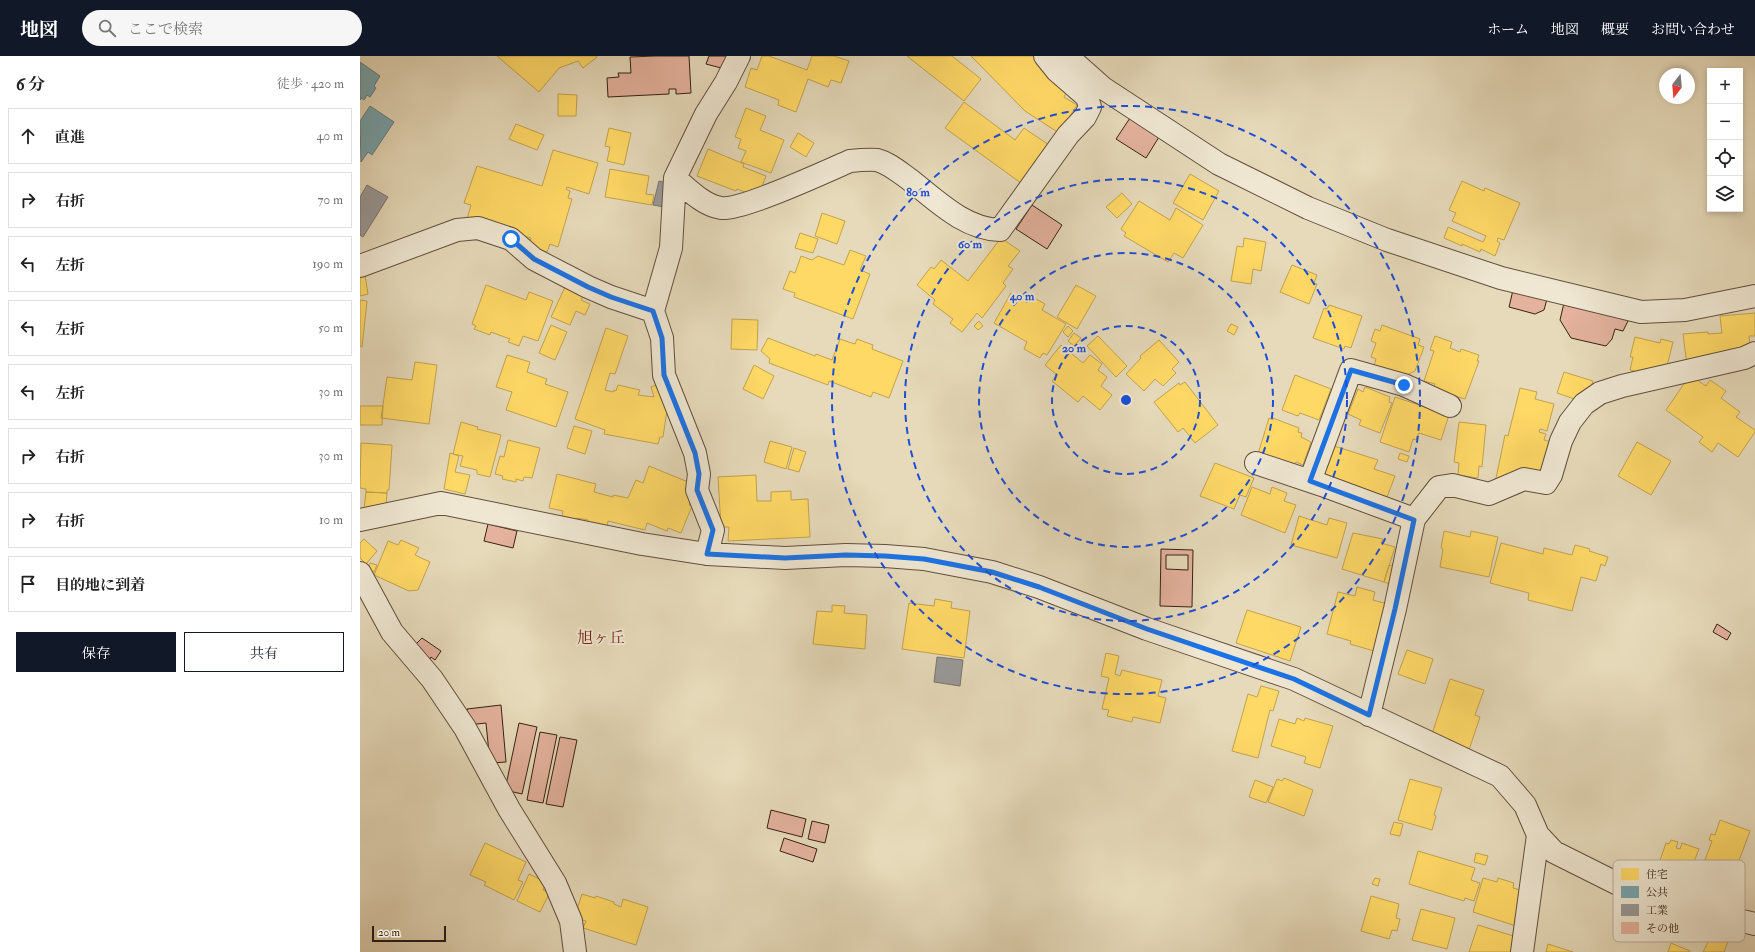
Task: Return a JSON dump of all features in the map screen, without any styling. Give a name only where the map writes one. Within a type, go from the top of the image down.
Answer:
[{"type":"street","points":[[707,554],[713,530],[697,490],[699,474],[695,453],[664,375],[662,338],[653,311],[671,248],[675,178],[706,114],[726,82],[738,56]]},
{"type":"street","points":[[675,178],[698,198],[722,208],[734,207],[850,161],[877,160],[894,168],[954,213],[972,224],[1000,230],[1068,135],[1085,117],[1090,107],[1087,97],[1057,71],[1045,56]]},
{"type":"street","points":[[1067,56],[1103,88],[1219,164],[1308,208],[1387,240],[1501,278],[1641,312],[1684,310],[1755,296]]},
{"type":"street","points":[[360,266],[457,230],[478,228],[511,239],[534,259],[588,287],[611,297],[653,311]]},
{"type":"street","points":[[1369,715],[1395,609],[1414,520],[1439,487],[1452,485],[1489,494],[1524,479],[1542,484],[1546,483],[1551,475],[1561,441],[1570,422],[1584,404],[1600,393],[1622,386],[1744,358],[1755,353]]},
{"type":"street","points":[[1310,481],[1351,370],[1404,385],[1450,406]]},
{"type":"street","points":[[1256,463],[1310,481],[1414,520]]},
{"type":"street","points":[[360,520],[441,503],[642,544],[707,554],[785,558],[846,555],[885,556],[924,559],[992,572],[1039,587],[1147,629],[1294,679],[1500,776],[1525,805],[1538,835],[1554,852],[1613,882]]},
{"type":"street","points":[[360,573],[392,632],[432,679],[465,728],[509,808],[555,883],[571,921],[575,952]]},
{"type":"street","points":[[1522,952],[1538,835]]},
{"type":"street","points":[[1745,922],[1755,924]]},
{"type":"building: 住宅","points":[[497,56],[597,57],[583,68],[578,61],[559,68],[539,92]]},
{"type":"building: 住宅","points":[[762,56],[769,56],[807,70],[812,56],[834,56],[849,61],[841,83],[831,80],[828,87],[808,79],[796,112],[778,105],[779,100],[745,87],[751,68],[757,70]]},
{"type":"building: 住宅","points":[[907,56],[952,56],[981,79],[964,101]]},
{"type":"building: 住宅","points":[[971,56],[1036,56],[1067,91],[1064,97],[1077,105],[1059,133],[1025,111]]},
{"type":"building: 住宅","points":[[558,94],[577,95],[576,116],[558,116]]},
{"type":"building: 住宅","points":[[964,102],[1015,140],[1024,128],[1052,147],[1025,186],[945,128]]},
{"type":"building: 住宅","points":[[746,108],[766,116],[760,130],[784,140],[771,173],[741,162],[746,151],[738,148],[741,139],[735,137]]},
{"type":"building: 住宅","points":[[516,124],[544,135],[537,150],[509,139]]},
{"type":"building: 住宅","points":[[609,128],[631,133],[624,165],[607,161],[610,147],[605,146]]},
{"type":"building: 住宅","points":[[798,133],[814,143],[806,157],[790,147]]},
{"type":"building: 住宅","points":[[708,149],[744,164],[743,167],[766,176],[758,197],[737,189],[736,191],[697,176]]},
{"type":"building: 住宅","points":[[553,150],[598,163],[589,194],[567,187],[566,189],[570,191],[568,198],[572,199],[558,247],[550,244],[547,252],[528,246],[531,238],[467,219],[471,205],[464,203],[477,166],[542,186]]},
{"type":"building: 住宅","points":[[610,169],[649,176],[646,194],[654,195],[652,205],[605,197]]},
{"type":"building: 住宅","points":[[1190,174],[1219,191],[1203,220],[1173,203]]},
{"type":"building: 住宅","points":[[1462,181],[1484,191],[1485,188],[1520,203],[1504,240],[1498,238],[1497,241],[1500,243],[1495,256],[1481,249],[1480,252],[1444,238],[1448,227],[1483,242],[1486,236],[1452,221],[1456,213],[1449,210]]},
{"type":"building: 住宅","points":[[1122,193],[1132,204],[1117,218],[1106,207]]},
{"type":"building: 住宅","points":[[1139,201],[1170,220],[1176,208],[1203,225],[1183,258],[1174,253],[1168,262],[1124,236],[1126,233],[1121,229]]},
{"type":"building: 住宅","points":[[822,213],[845,221],[837,244],[815,236]]},
{"type":"building: 住宅","points":[[800,233],[818,239],[813,253],[795,248]]},
{"type":"building: 住宅","points":[[1001,238],[1020,251],[1008,266],[1013,269],[1003,283],[1006,286],[982,318],[977,313],[962,332],[950,323],[953,319],[933,304],[935,300],[917,285],[931,267],[934,269],[941,260],[968,281]]},
{"type":"building: 住宅","points":[[1244,238],[1266,242],[1261,271],[1253,269],[1251,284],[1231,281],[1237,246],[1243,247]]},
{"type":"building: 住宅","points":[[850,250],[866,256],[860,270],[870,274],[853,319],[794,297],[795,293],[783,289],[790,271],[795,273],[801,256],[812,260],[818,256],[844,265]]},
{"type":"building: 住宅","points":[[1292,265],[1317,275],[1314,283],[1317,284],[1309,304],[1280,292]]},
{"type":"building: 住宅","points":[[365,275],[368,294],[360,296],[360,276]]},
{"type":"building: 住宅","points":[[486,285],[526,300],[529,292],[553,301],[538,341],[523,336],[519,346],[508,342],[510,339],[491,332],[490,335],[474,329],[476,326],[472,324]]},
{"type":"building: 住宅","points":[[566,285],[581,292],[580,295],[583,297],[581,300],[590,304],[585,315],[576,311],[570,325],[551,317]]},
{"type":"building: 住宅","points":[[1076,285],[1096,296],[1077,329],[1057,317]]},
{"type":"building: 住宅","points":[[1011,293],[1027,303],[1031,296],[1045,304],[1042,310],[1066,324],[1047,355],[1043,353],[1040,358],[1024,349],[1027,342],[994,323]]},
{"type":"building: 住宅","points":[[360,300],[367,301],[362,347],[360,346]]},
{"type":"building: 住宅","points":[[1329,305],[1362,316],[1351,348],[1345,346],[1344,349],[1313,338],[1324,308],[1327,309]]},
{"type":"building: 住宅","points":[[1755,313],[1755,336],[1749,336],[1751,359],[1687,365],[1683,334],[1708,332],[1708,334],[1722,333],[1720,316]]},
{"type":"building: 住宅","points":[[732,319],[758,320],[757,350],[731,349]]},
{"type":"building: 住宅","points":[[979,321],[983,326],[978,330],[974,326]]},
{"type":"building: 住宅","points":[[1231,324],[1238,327],[1234,335],[1227,331]]},
{"type":"building: 住宅","points":[[551,325],[567,332],[555,360],[539,353]]},
{"type":"building: 住宅","points":[[1382,325],[1420,339],[1418,345],[1424,347],[1415,371],[1403,377],[1374,366],[1376,359],[1371,357],[1376,343],[1371,341],[1375,329],[1380,331]]},
{"type":"building: 住宅","points":[[1068,326],[1073,331],[1068,337],[1063,332]]},
{"type":"building: 住宅","points":[[606,328],[628,336],[615,374],[610,373],[605,390],[613,392],[614,390],[616,391],[618,385],[640,390],[638,395],[654,397],[651,387],[658,384],[667,410],[663,437],[660,437],[658,444],[604,434],[605,430],[575,419]]},
{"type":"building: 住宅","points":[[1074,333],[1081,338],[1074,346],[1068,341]]},
{"type":"building: 住宅","points":[[1098,336],[1127,366],[1116,377],[1087,346]]},
{"type":"building: 住宅","points":[[1435,336],[1452,342],[1450,348],[1460,352],[1461,349],[1479,355],[1477,361],[1479,361],[1465,399],[1433,389],[1435,384],[1424,381],[1434,351],[1430,350]]},
{"type":"building: 住宅","points":[[1635,337],[1660,343],[1661,339],[1673,342],[1664,378],[1630,370],[1633,357],[1630,357]]},
{"type":"building: 住宅","points":[[768,338],[815,356],[816,354],[832,360],[840,339],[855,344],[857,339],[873,345],[872,349],[903,361],[889,398],[873,392],[871,397],[829,381],[828,385],[769,363],[770,359],[761,351]]},
{"type":"building: 住宅","points":[[1159,340],[1179,362],[1172,369],[1176,373],[1163,386],[1155,379],[1144,391],[1126,374],[1141,358],[1140,356]]},
{"type":"building: 住宅","points":[[1061,345],[1083,363],[1090,355],[1102,364],[1098,370],[1107,377],[1101,386],[1112,395],[1100,410],[1083,396],[1078,402],[1052,381],[1057,375],[1045,365]]},
{"type":"building: 住宅","points":[[507,355],[530,362],[527,372],[547,379],[545,384],[568,392],[556,427],[506,410],[512,392],[496,387]]},
{"type":"building: 住宅","points":[[415,362],[437,365],[429,424],[381,418],[387,377],[412,380]]},
{"type":"building: 住宅","points":[[754,365],[774,376],[763,399],[743,389]]},
{"type":"building: 住宅","points":[[1564,372],[1593,381],[1586,403],[1557,393]]},
{"type":"building: 住宅","points":[[1295,375],[1331,389],[1319,420],[1300,413],[1298,416],[1282,410]]},
{"type":"building: 住宅","points":[[1690,375],[1706,386],[1710,380],[1726,391],[1721,398],[1740,412],[1736,417],[1755,430],[1738,457],[1718,443],[1712,452],[1699,442],[1703,437],[1666,410]]},
{"type":"building: 住宅","points":[[1185,382],[1218,425],[1195,443],[1183,428],[1178,432],[1154,402],[1179,383],[1180,385]]},
{"type":"building: 住宅","points":[[1365,387],[1390,397],[1389,402],[1392,403],[1380,433],[1359,425],[1361,420],[1348,414],[1358,389],[1363,392]]},
{"type":"building: 住宅","points":[[1520,388],[1537,392],[1535,399],[1554,404],[1547,431],[1540,429],[1539,432],[1546,434],[1544,440],[1551,442],[1557,485],[1495,483],[1505,435],[1508,436]]},
{"type":"building: 住宅","points":[[1395,397],[1449,415],[1441,440],[1419,433],[1416,440],[1413,439],[1409,452],[1380,442]]},
{"type":"building: 住宅","points":[[360,406],[383,406],[382,425],[360,425]]},
{"type":"building: 住宅","points":[[1269,418],[1273,420],[1273,418],[1299,428],[1298,432],[1302,433],[1301,437],[1311,442],[1303,465],[1296,462],[1294,467],[1258,454]]},
{"type":"building: 住宅","points":[[461,422],[478,427],[477,429],[501,435],[490,477],[477,474],[477,470],[460,466],[463,456],[453,454]]},
{"type":"building: 住宅","points":[[1459,422],[1486,425],[1482,467],[1479,466],[1478,478],[1458,475],[1459,463],[1454,462]]},
{"type":"building: 住宅","points":[[574,426],[592,431],[585,454],[567,448]]},
{"type":"building: 住宅","points":[[508,440],[540,448],[532,478],[524,477],[523,481],[516,479],[516,482],[502,479],[503,476],[495,474],[500,456],[504,457]]},
{"type":"building: 住宅","points":[[770,441],[792,447],[786,469],[764,462]]},
{"type":"building: 住宅","points":[[1637,442],[1671,461],[1651,495],[1618,476]]},
{"type":"building: 住宅","points":[[361,443],[392,445],[389,490],[387,490],[387,493],[366,492],[366,489],[360,488]]},
{"type":"building: 住宅","points":[[1331,445],[1378,460],[1374,469],[1395,476],[1387,497],[1328,477],[1323,469]]},
{"type":"building: 住宅","points":[[794,448],[806,452],[799,472],[788,469]]},
{"type":"building: 住宅","points":[[450,453],[459,456],[455,472],[470,475],[465,494],[444,489]]},
{"type":"building: 住宅","points":[[1400,453],[1409,456],[1407,462],[1398,459]]},
{"type":"building: 住宅","points":[[1215,463],[1254,478],[1246,497],[1240,495],[1234,509],[1200,496]]},
{"type":"building: 住宅","points":[[649,466],[693,484],[697,488],[689,505],[692,506],[681,533],[668,528],[667,531],[647,523],[645,530],[608,521],[607,528],[588,523],[588,520],[577,518],[576,520],[562,517],[563,511],[549,508],[557,474],[596,484],[594,492],[613,497],[613,495],[628,498],[636,480],[643,483]]},
{"type":"building: 住宅","points":[[756,475],[757,501],[771,501],[771,492],[791,491],[791,500],[808,499],[810,537],[728,541],[729,527],[721,527],[718,477]]},
{"type":"building: 住宅","points":[[1252,487],[1270,494],[1272,487],[1287,493],[1284,501],[1296,505],[1285,533],[1241,515]]},
{"type":"building: 住宅","points":[[366,492],[387,493],[386,505],[364,509]]},
{"type":"building: 住宅","points":[[1299,516],[1327,525],[1329,518],[1347,523],[1337,558],[1291,545]]},
{"type":"building: 住宅","points":[[1444,531],[1470,537],[1471,531],[1498,537],[1489,577],[1440,567]]},
{"type":"building: 住宅","points":[[1353,533],[1383,539],[1381,543],[1395,547],[1384,582],[1342,569]]},
{"type":"building: 住宅","points":[[364,539],[377,551],[366,564],[360,558],[360,543]]},
{"type":"building: 住宅","points":[[401,540],[419,548],[415,555],[430,562],[418,590],[409,591],[374,575],[388,541],[398,545]]},
{"type":"building: 住宅","points":[[1501,543],[1543,554],[1544,548],[1572,555],[1575,545],[1590,549],[1589,551],[1608,557],[1605,566],[1601,564],[1596,581],[1581,577],[1572,611],[1528,600],[1529,593],[1490,583]]},
{"type":"building: 住宅","points":[[370,563],[377,565],[374,572],[368,570]]},
{"type":"building: 住宅","points":[[1389,565],[1406,570],[1401,588],[1384,582]]},
{"type":"building: 住宅","points":[[1357,587],[1375,592],[1373,600],[1391,605],[1381,653],[1350,644],[1351,641],[1327,634],[1338,592],[1355,596]]},
{"type":"building: 住宅","points":[[935,599],[952,602],[951,608],[970,611],[964,658],[902,649],[909,603],[934,606]]},
{"type":"building: 住宅","points":[[832,605],[845,606],[844,613],[867,615],[865,649],[813,644],[817,611],[832,612]]},
{"type":"building: 住宅","points":[[1247,610],[1301,627],[1290,661],[1236,643]]},
{"type":"building: 住宅","points":[[1407,650],[1433,659],[1425,684],[1398,674]]},
{"type":"building: 住宅","points":[[1106,653],[1119,656],[1115,674],[1120,676],[1122,670],[1162,680],[1158,696],[1166,698],[1160,723],[1133,717],[1132,722],[1107,716],[1109,710],[1102,709],[1109,678],[1101,676]]},
{"type":"building: 住宅","points":[[1450,679],[1484,690],[1475,715],[1480,717],[1469,750],[1431,737]]},
{"type":"building: 住宅","points":[[1261,686],[1279,691],[1273,711],[1270,710],[1258,758],[1232,751],[1248,694],[1257,697]]},
{"type":"building: 住宅","points":[[1297,718],[1304,721],[1305,718],[1333,726],[1320,768],[1304,763],[1306,757],[1271,746],[1279,719],[1295,724]]},
{"type":"building: 住宅","points":[[1284,778],[1313,790],[1304,816],[1268,802],[1277,779],[1282,781]]},
{"type":"building: 住宅","points":[[1410,779],[1442,788],[1434,815],[1436,816],[1432,830],[1398,820]]},
{"type":"building: 住宅","points":[[1255,780],[1273,787],[1266,803],[1249,797]]},
{"type":"building: 住宅","points":[[1720,820],[1750,831],[1739,860],[1705,860],[1712,841],[1709,840],[1711,834],[1715,835]]},
{"type":"building: 住宅","points":[[1394,822],[1403,824],[1400,836],[1390,834]]},
{"type":"building: 住宅","points":[[1671,840],[1678,842],[1676,848],[1680,849],[1682,843],[1699,849],[1695,860],[1660,860],[1666,843],[1669,844]]},
{"type":"building: 住宅","points":[[485,843],[526,862],[518,880],[523,882],[514,900],[484,885],[486,882],[470,875]]},
{"type":"building: 住宅","points":[[1418,851],[1475,868],[1471,880],[1480,883],[1474,901],[1465,898],[1464,901],[1409,884]]},
{"type":"building: 住宅","points":[[1476,853],[1488,856],[1485,865],[1474,862]]},
{"type":"building: 住宅","points":[[529,874],[546,882],[543,890],[548,892],[548,896],[540,912],[517,901]]},
{"type":"building: 住宅","points":[[1375,878],[1380,879],[1378,886],[1372,884]]},
{"type":"building: 住宅","points":[[1483,878],[1497,882],[1498,878],[1514,883],[1513,888],[1527,892],[1516,926],[1473,912]]},
{"type":"building: 住宅","points":[[582,894],[595,898],[596,896],[614,902],[614,904],[621,907],[623,899],[648,907],[636,945],[583,928],[586,921],[574,918]]},
{"type":"building: 住宅","points":[[1371,896],[1399,904],[1396,918],[1400,919],[1397,931],[1392,930],[1389,939],[1361,931]]},
{"type":"building: 住宅","points":[[1421,909],[1455,918],[1447,949],[1412,940]]},
{"type":"building: 住宅","points":[[1478,925],[1523,939],[1519,952],[1469,952]]},
{"type":"building: 住宅","points":[[1708,942],[1728,942],[1724,952],[1703,952]]},
{"type":"building: 住宅","points":[[1671,943],[1690,951],[1690,952],[1668,952]]},
{"type":"building: 住宅","points":[[1548,944],[1573,952],[1546,952]]},
{"type":"building: 公共","points":[[360,62],[380,76],[374,86],[376,88],[370,97],[367,95],[364,100],[361,98],[360,100]]},
{"type":"building: 公共","points":[[370,106],[394,122],[372,155],[368,152],[361,162],[360,121]]},
{"type":"building: 工業","points":[[659,181],[669,183],[664,207],[653,205]]},
{"type":"building: 工業","points":[[367,185],[388,197],[363,237],[360,235],[360,197]]},
{"type":"building: 工業","points":[[937,657],[963,660],[960,686],[934,682]]},
{"type":"building: その他","points":[[689,56],[691,93],[676,94],[676,89],[669,89],[669,94],[608,97],[607,78],[619,77],[618,73],[631,73],[630,57]]},
{"type":"building: その他","points":[[709,56],[729,56],[725,69],[706,64]]},
{"type":"building: その他","points":[[1130,118],[1159,137],[1146,158],[1116,139]]},
{"type":"building: その他","points":[[1032,205],[1062,225],[1047,249],[1016,229]]},
{"type":"building: その他","points":[[1513,290],[1547,299],[1544,310],[1535,314],[1509,307]]},
{"type":"building: その他","points":[[1564,303],[1629,319],[1623,331],[1615,329],[1612,339],[1606,346],[1571,338],[1560,320]]},
{"type":"building: その他","points":[[488,524],[517,531],[513,548],[484,541]]},
{"type":"building: その他","points":[[1161,549],[1193,550],[1192,607],[1160,606]],"holes":[[[1166,555],[1188,555],[1188,570],[1166,569]]]},
{"type":"building: その他","points":[[1717,624],[1731,633],[1727,640],[1713,632]]},
{"type":"building: その他","points":[[422,638],[441,651],[435,660],[431,657],[430,659],[414,646]]},
{"type":"building: その他","points":[[501,705],[506,762],[490,763],[486,723],[468,725],[467,709]]},
{"type":"building: その他","points":[[519,723],[537,727],[522,794],[505,790]]},
{"type":"building: その他","points":[[540,732],[557,735],[543,803],[527,800]]},
{"type":"building: その他","points":[[560,737],[577,740],[563,807],[546,804]]},
{"type":"building: その他","points":[[771,810],[806,819],[802,837],[767,828]]},
{"type":"building: その他","points":[[812,821],[829,825],[825,843],[808,839]]},
{"type":"building: その他","points":[[784,838],[817,849],[813,862],[780,851]]},
{"type":"district","name":"旭ヶ丘","points":[[601,638]]},
{"type":"route","points":[[511,239],[534,259],[588,287],[611,297],[653,311],[662,338],[664,375],[688,431],[695,453],[699,474],[697,490],[713,530],[707,554],[785,558],[846,555],[885,556],[924,559],[992,572],[1039,587],[1147,629],[1294,679],[1369,715],[1395,609],[1414,520],[1310,481],[1351,370],[1404,385]]}]
